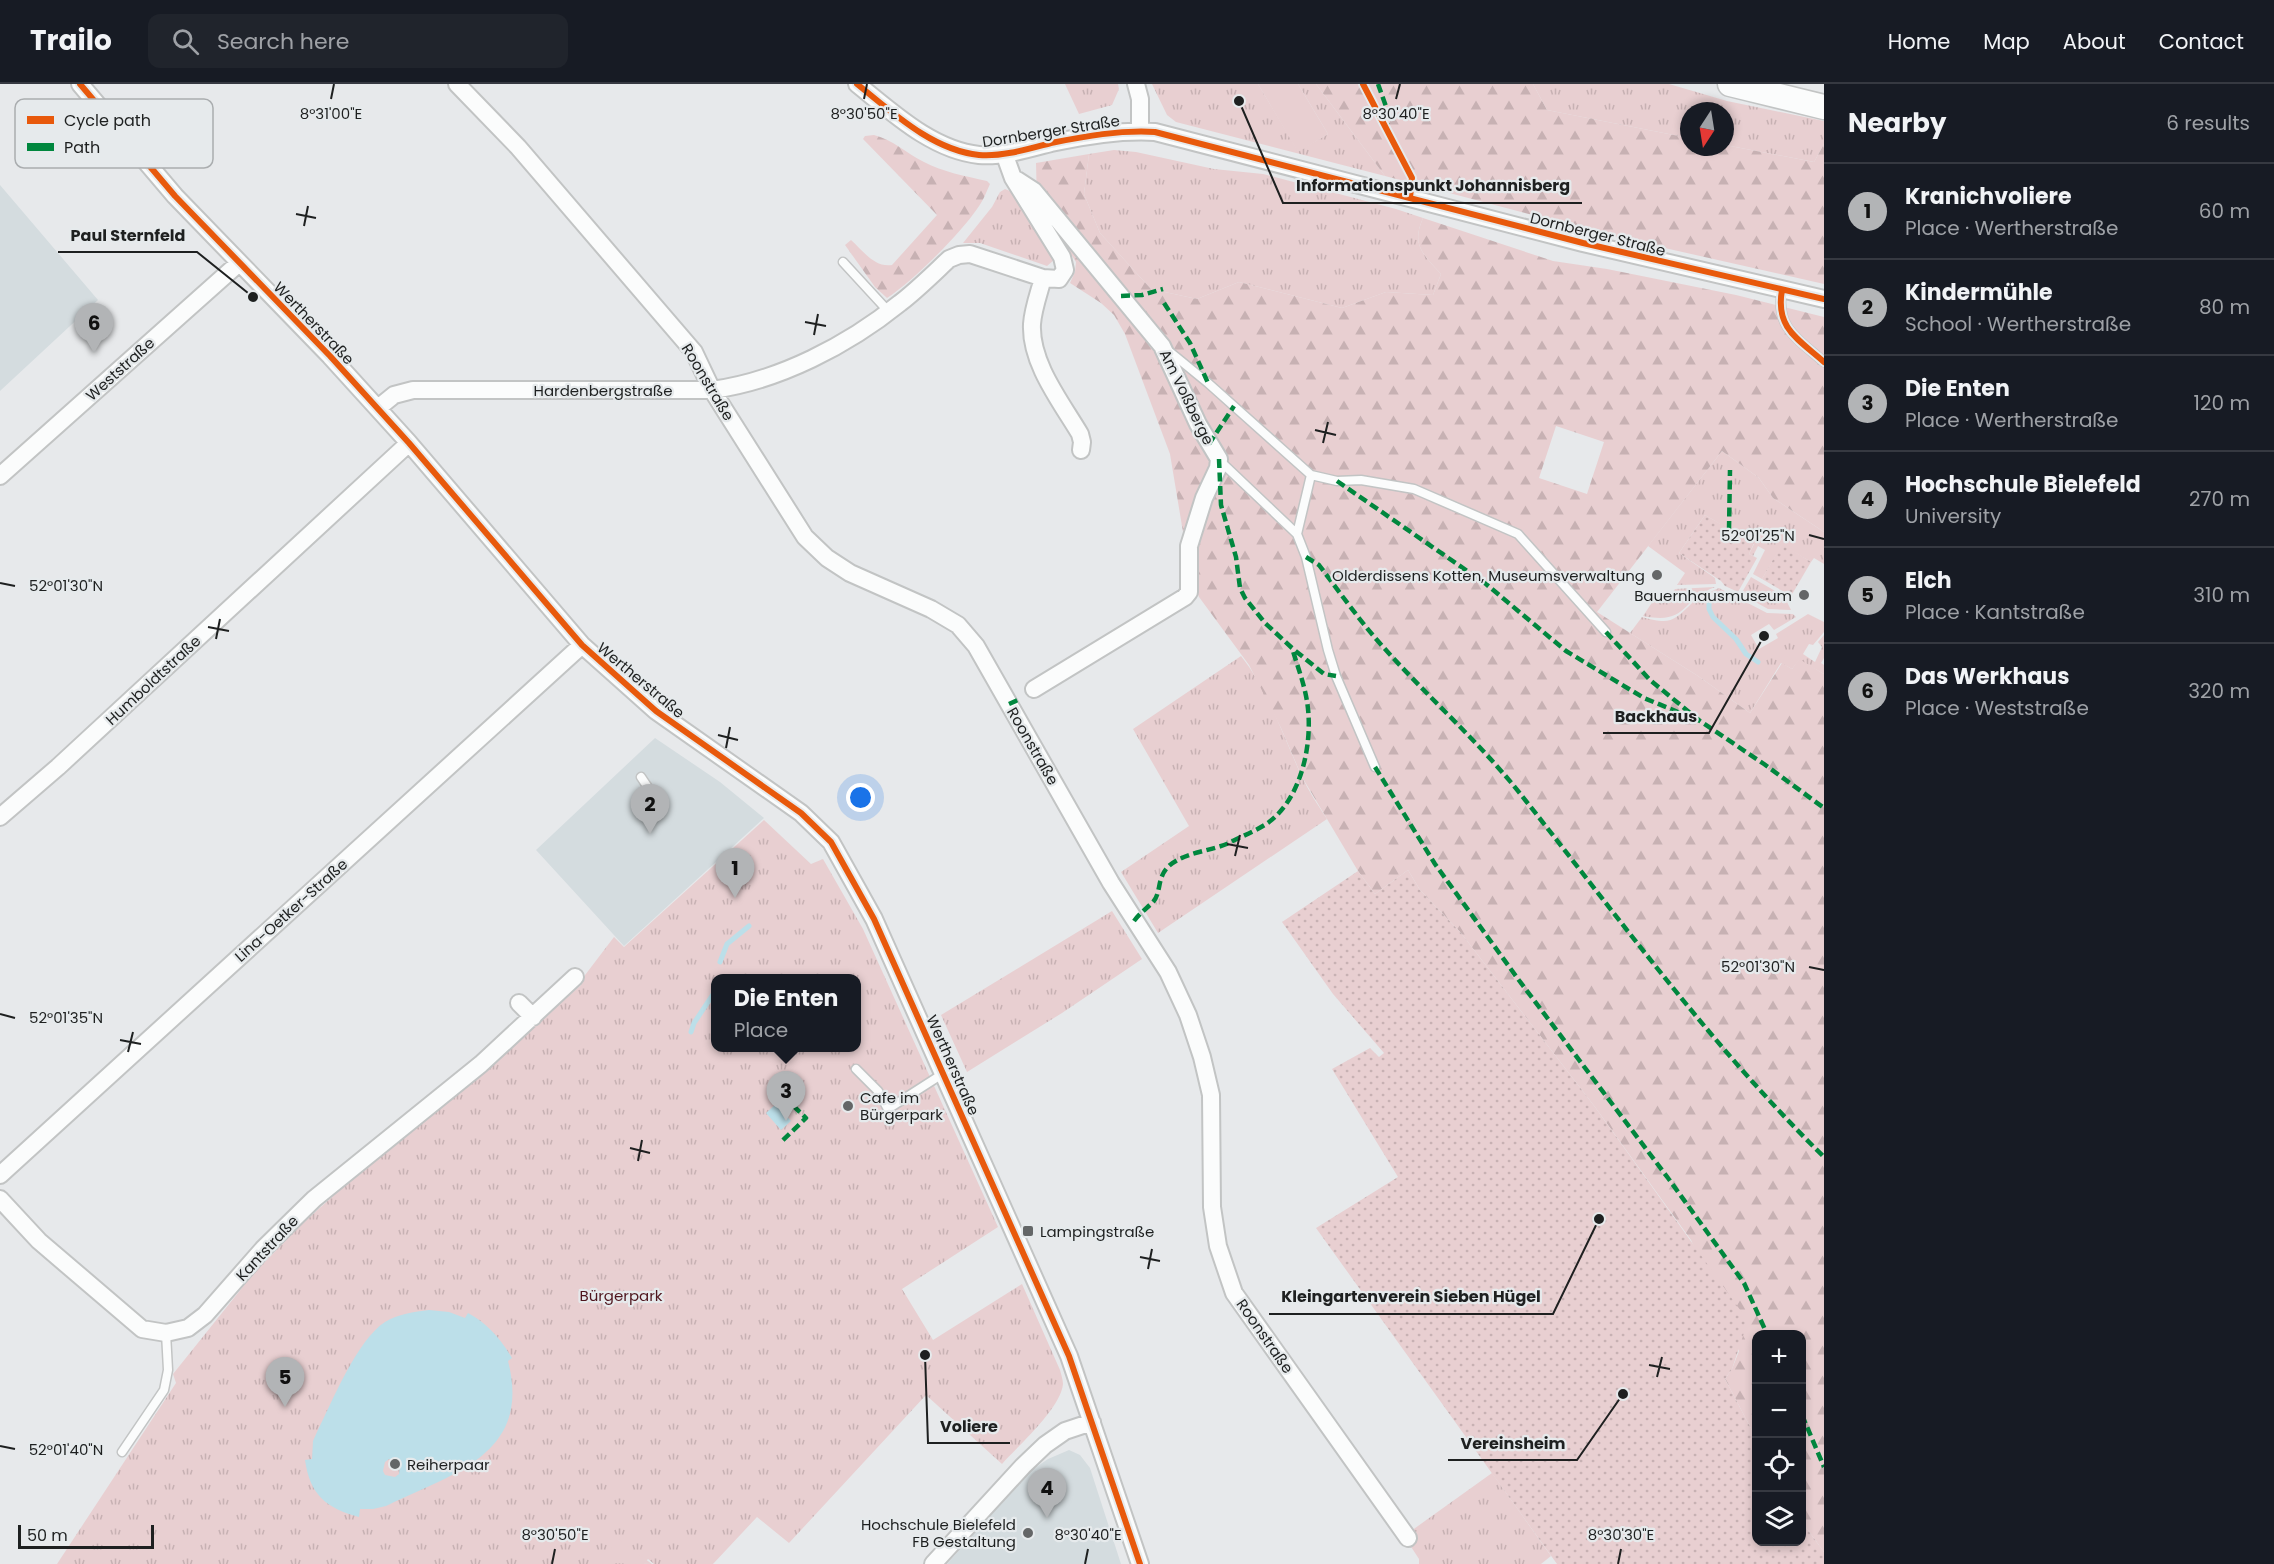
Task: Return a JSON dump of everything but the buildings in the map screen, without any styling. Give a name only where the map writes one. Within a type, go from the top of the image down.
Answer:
[{"type":"main road","points":[[1730,84],[1824,107]]},
{"type":"street","name":"Wertherstraße","points":[[80,84],[93,99]]},
{"type":"street","name":"Roonstraße","points":[[457,84],[519,147],[694,352],[712,390],[814,548],[850,573],[931,609],[958,625],[976,646],[1111,883],[1168,972],[1188,1015],[1202,1057],[1211,1095],[1212,1208],[1218,1246],[1234,1293],[1408,1538]]},
{"type":"street","name":"Dornberger Straße","points":[[857,84],[901,120],[930,138],[966,153],[980,155],[1004,153],[1080,137],[1123,131],[1155,132],[1583,243],[1824,299]]},
{"type":"street","points":[[1136,84],[1140,99],[1140,131]]},
{"type":"street","name":"Hardenbergstraße","points":[[378,408],[394,395],[413,390],[712,390],[733,387],[815,356],[889,312],[949,260],[959,255],[970,254],[1054,280],[1063,275],[1065,270],[1062,257],[1013,178],[1004,153]]},
{"type":"street","name":"Wertherstraße","points":[[151,168],[175,196],[410,443],[582,645],[656,711],[801,813],[831,842],[874,919],[1069,1356],[1140,1564]]},
{"type":"street","name":"Am Voßberge","points":[[1013,178],[1034,191],[1162,346],[1198,424],[1218,459],[1218,468],[1204,498],[1189,546],[1189,592],[1185,597],[1034,689]]},
{"type":"street","name":"Weststraße","points":[[0,476],[239,263]]},
{"type":"street","points":[[1043,278],[1032,321],[1034,343],[1050,383],[1080,434],[1081,450]]},
{"type":"street","name":"Humboldtstraße","points":[[0,817],[58,767],[410,443]]},
{"type":"street","name":"Lina-Oetker-Straße","points":[[0,1174],[582,645]]},
{"type":"street","name":"Kantstraße","points":[[166,1333],[188,1328],[205,1315],[264,1249],[314,1199],[474,1070],[575,977]]},
{"type":"street","points":[[519,1003],[533,1017]]},
{"type":"street","points":[[0,1199],[39,1241],[142,1329],[166,1333]]},
{"type":"street","points":[[933,1564],[1045,1445],[1065,1431],[1092,1422]]},
{"type":"lane","points":[[843,262],[889,312]]},
{"type":"lane","points":[[1782,290],[1779,304],[1784,322],[1791,333],[1824,362]]},
{"type":"lane","points":[[1162,346],[1208,383],[1311,475],[1337,481],[1361,480],[1413,489],[1518,534],[1606,632]]},
{"type":"lane","points":[[1218,459],[1297,534],[1306,556],[1333,668],[1375,767]]},
{"type":"lane","points":[[1297,534],[1311,475]]},
{"type":"lane","points":[[641,777],[647,786]]},
{"type":"lane","points":[[856,1069],[878,1091],[888,1109],[944,1073]]},
{"type":"lane","points":[[122,1452],[164,1390],[168,1370],[166,1333]]},
{"type":"shaded area","points":[[0,185],[98,300],[0,391]]},
{"type":"shaded area","points":[[655,738],[720,782],[764,818],[624,946],[536,850]]},
{"type":"shaded area","points":[[1069,1450],[1080,1455],[1090,1468],[1121,1564],[947,1564],[1029,1472],[1048,1459]]},
{"type":"green space","points":[[1065,84],[1118,84],[1119,89],[1112,105],[1079,114]]},
{"type":"green space","points":[[1152,84],[1258,84],[1298,151],[1328,134],[1298,84],[1316,84],[1385,176],[1176,122],[1167,115]]},
{"type":"green space","points":[[1258,84],[1298,84],[1328,134],[1298,152]]},
{"type":"green space","points":[[1316,84],[1533,84],[1547,110],[1680,136],[1680,156],[1734,156],[1734,147],[1814,162],[1824,144],[1824,284],[1616,237],[1385,176]]},
{"type":"green space","points":[[1533,84],[1669,84],[1732,102],[1680,102],[1680,136],[1547,110]]},
{"type":"green space","points":[[1734,102],[1824,121],[1824,144],[1814,162],[1734,147]]},
{"type":"green space","points":[[874,135],[931,165],[987,181],[990,184],[979,206],[948,244],[887,298],[875,287],[845,245],[851,240],[875,261],[892,265],[937,215],[863,139],[865,136]]},
{"type":"green space","points":[[1114,150],[1136,152],[1214,169],[1263,174],[1423,218],[1418,235],[1421,249],[1441,274],[1433,295],[1386,292],[1342,308],[1239,282],[1197,299],[1151,289],[1100,233],[1084,194],[1089,154]]},
{"type":"green space","points":[[1089,154],[1084,194],[1100,233],[1151,289],[1197,299],[1239,282],[1342,308],[1386,292],[1433,295],[1441,274],[1421,249],[1418,235],[1423,218],[1553,261],[1607,269],[1736,295],[1824,317],[1824,532],[1773,498],[1759,478],[1722,451],[1597,612],[1698,676],[1750,713],[1782,663],[1792,669],[1799,659],[1824,674],[1824,1552],[1806,1527],[1806,1330],[1752,1330],[1752,1430],[1725,1379],[1739,1351],[1691,1240],[1595,1107],[1461,933],[1420,890],[1408,870],[1375,894],[1358,871],[1302,777],[1281,728],[1249,665],[1199,597],[1190,574],[1170,454],[1125,334],[1114,315],[1101,303],[1070,283],[1076,262],[1037,203],[1036,163]],"holes":[[[1556,426],[1604,442],[1587,494],[1539,478]]]},
{"type":"green space","points":[[1005,189],[1010,191],[1054,256],[1054,260],[1047,266],[980,243],[963,243],[992,207],[1000,192]]},
{"type":"green space","points":[[1722,451],[1759,478],[1773,498],[1824,532],[1824,564],[1814,558],[1811,562],[1782,545],[1762,579],[1753,574],[1765,550],[1758,546],[1753,556],[1749,554],[1754,544],[1705,515],[1679,553],[1715,578],[1716,584],[1677,585],[1685,573],[1648,546]]},
{"type":"green space","points":[[1705,515],[1754,543],[1749,554],[1757,558],[1738,592],[1725,586],[1679,553]]},
{"type":"green space","points":[[1782,544],[1811,562],[1791,596],[1762,579]]},
{"type":"green space","points":[[1751,577],[1789,599],[1787,602],[1791,610],[1768,609],[1741,594]]},
{"type":"green space","points":[[1715,587],[1703,593],[1676,614],[1658,618],[1643,616],[1655,598],[1664,603],[1675,589]]},
{"type":"green space","points":[[1719,588],[1767,613],[1793,614],[1796,617],[1774,630],[1769,624],[1751,635],[1759,649],[1778,638],[1776,634],[1808,614],[1824,622],[1824,632],[1813,645],[1809,644],[1803,654],[1815,662],[1822,647],[1818,642],[1824,635],[1824,658],[1821,663],[1824,665],[1824,674],[1799,660],[1792,669],[1781,663],[1750,713],[1698,676],[1630,633],[1642,617],[1659,621],[1670,620],[1681,614],[1699,597]]},
{"type":"green space","points":[[1241,656],[1267,698],[1304,781],[1327,819],[1158,933],[1121,872],[1189,826],[1133,729]]},
{"type":"green space","name":"Bürgerpark","points":[[764,820],[811,864],[823,859],[863,929],[998,1227],[902,1289],[933,1340],[1022,1284],[1060,1370],[1063,1384],[1055,1404],[1028,1437],[1002,1464],[926,1395],[789,1543],[757,1517],[713,1564],[654,1564],[648,1559],[644,1564],[57,1564],[176,1383],[173,1374],[254,1273],[303,1223],[342,1188],[480,1075],[581,985],[579,983],[614,937],[624,947]]},
{"type":"green space","points":[[1408,870],[1420,890],[1461,933],[1595,1107],[1748,1321],[1732,1369],[1725,1379],[1752,1430],[1752,1546],[1806,1546],[1806,1527],[1824,1552],[1824,1564],[1557,1564],[1316,1228],[1398,1177],[1332,1069],[1370,1048],[1379,1057],[1384,1053],[1333,994],[1282,922],[1358,871],[1375,894]]},
{"type":"green space","points":[[1112,911],[1142,959],[1062,1013],[967,1072],[941,1015]]},
{"type":"green space","points":[[1492,1473],[1551,1556],[1541,1564],[1419,1564],[1419,1559],[1404,1536]]},
{"type":"green space","points":[[618,1539],[652,1564],[601,1563]]},
{"type":"water","points":[[776,1104],[791,1121],[781,1130],[766,1113]]},
{"type":"water","points":[[429,1310],[449,1312],[465,1318],[468,1313],[488,1327],[498,1338],[512,1358],[508,1361],[512,1393],[509,1418],[498,1439],[482,1456],[461,1470],[386,1506],[360,1509],[359,1517],[337,1509],[316,1491],[307,1472],[305,1460],[312,1459],[313,1441],[317,1432],[346,1372],[375,1331],[390,1319]],"holes":[[[389,1459],[400,1464],[399,1474],[395,1477],[385,1475],[383,1471],[385,1462]]]},
{"type":"waterway","points":[[1709,598],[1709,609],[1713,617],[1736,639],[1746,654],[1758,662]]},
{"type":"waterway","points":[[720,962],[727,944],[749,926]]},
{"type":"waterway","points":[[691,1032],[694,1023],[711,998]]},
{"type":"marked path","points":[[1378,84],[1388,112],[1387,126]]},
{"type":"marked path","points":[[1121,296],[1142,295],[1163,289]]},
{"type":"marked path","points":[[1164,303],[1190,343],[1208,383]]},
{"type":"marked path","points":[[1209,444],[1234,406]]},
{"type":"marked path","points":[[1219,459],[1221,505],[1236,557],[1240,588],[1245,598],[1265,623],[1292,648],[1324,674],[1336,676]]},
{"type":"marked path","points":[[1729,530],[1730,470]]},
{"type":"marked path","points":[[1337,481],[1486,584],[1566,651],[1644,698],[1700,721]]},
{"type":"marked path","points":[[1306,557],[1319,565],[1377,640],[1505,775],[1705,1027],[1783,1115],[1824,1157]]},
{"type":"marked path","points":[[1606,632],[1650,680],[1700,721],[1824,808]]},
{"type":"marked path","points":[[1134,921],[1156,898],[1163,874],[1170,865],[1183,857],[1222,846],[1260,828],[1280,812],[1289,799],[1306,755],[1309,723],[1306,693],[1292,648]]},
{"type":"marked path","points":[[1009,704],[1020,699]]},
{"type":"marked path","points":[[1375,767],[1435,864],[1744,1283],[1765,1330]]},
{"type":"marked path","points":[[774,1087],[806,1118],[781,1142]]},
{"type":"marked path","points":[[1806,1424],[1824,1467]]},
{"type":"cycle path","points":[[80,84],[93,99]]},
{"type":"cycle path","points":[[857,84],[929,138],[962,152],[997,155],[1090,136],[1155,132],[1583,243],[1824,299]]},
{"type":"cycle path","points":[[1363,84],[1412,178],[1410,198]]},
{"type":"cycle path","points":[[151,168],[175,196],[330,356],[409,443],[582,645],[656,711],[801,813],[831,842],[874,919],[1069,1356],[1140,1564]]},
{"type":"cycle path","points":[[1782,290],[1781,303],[1785,323],[1797,339],[1824,362]]},
{"type":"place","name":"Informationspunkt Johannisberg","points":[[1239,101]]},
{"type":"place","name":"Paul Sternfeld","points":[[253,297]]},
{"type":"place","name":"Das Werkhaus","points":[[94,353]]},
{"type":"place","name":"Olderdissens Kotten, Museumsverwaltung","points":[[1657,575]]},
{"type":"place","name":"Bauernhausmuseum","points":[[1804,595]]},
{"type":"place","name":"Backhaus","points":[[1764,636]]},
{"type":"place","name":"Kindermühle","points":[[650,834]]},
{"type":"place","name":"Kranichvoliere","points":[[735,898]]},
{"type":"place","name":"Cafe im Bürgerpark","points":[[848,1106]]},
{"type":"place","name":"Die Enten","points":[[786,1121]]},
{"type":"place","name":"Kleingartenverein Sieben Hügel","points":[[1599,1219]]},
{"type":"place","name":"Lampingstraße","points":[[1028,1231]]},
{"type":"place","name":"Voliere","points":[[925,1355]]},
{"type":"place","name":"Vereinsheim","points":[[1623,1394]]},
{"type":"place","name":"Elch","points":[[285,1407]]},
{"type":"place","name":"Reiherpaar","points":[[395,1464]]},
{"type":"place","name":"Hochschule Bielefeld","points":[[1047,1518]]},
{"type":"place","name":"Hochschule Bielefeld FB Gestaltung","points":[[1028,1533]]}]
